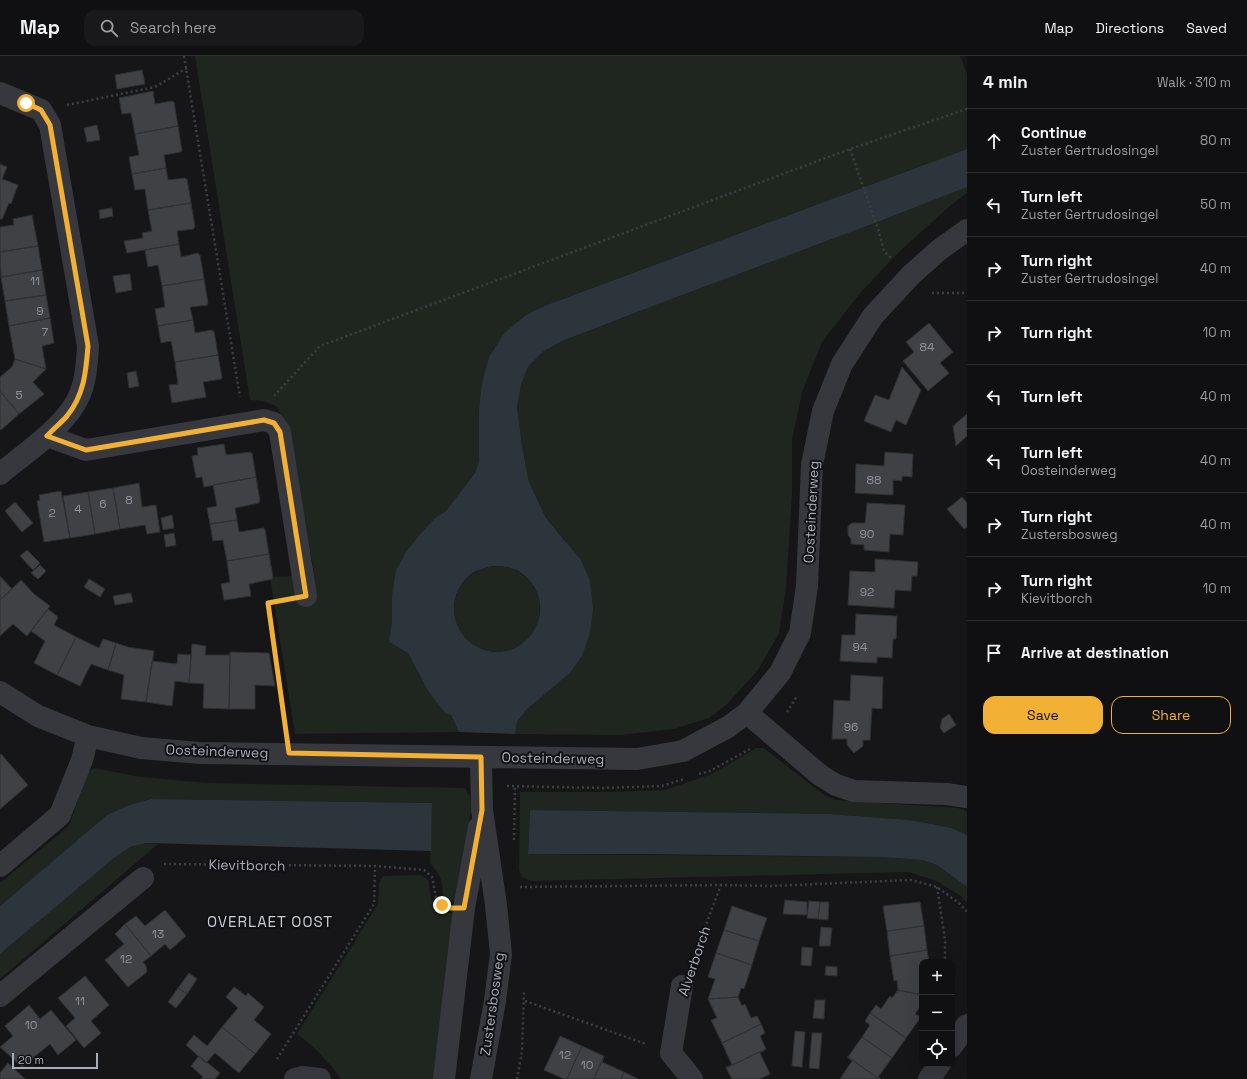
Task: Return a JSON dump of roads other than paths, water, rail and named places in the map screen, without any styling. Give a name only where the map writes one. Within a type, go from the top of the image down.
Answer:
[{"type":"street","points":[[0,93],[41,110],[50,125],[88,346],[86,372],[79,395],[67,416],[47,436],[0,474]]},
{"type":"street","name":"Oosteinderweg","points":[[0,692],[38,716],[88,736],[141,748],[200,753],[289,753],[636,759],[683,750],[728,727],[747,713],[780,673],[800,633],[807,586],[812,465],[823,411],[842,364],[873,316],[911,275],[939,250],[967,230]]},
{"type":"street","points":[[47,436],[86,450],[264,420],[274,423],[280,432],[306,596]]},
{"type":"street","points":[[747,713],[820,775],[836,785],[854,791],[946,794],[967,797]]},
{"type":"street","points":[[0,866],[60,815],[82,760],[88,736]]},
{"type":"street","name":"Zustersbosweg","points":[[481,757],[482,810],[496,905],[501,954],[495,1002],[481,1079]]},
{"type":"street","name":"Zustersbosweg","points":[[444,1079],[464,908],[482,810]]},
{"type":"street","points":[[0,996],[143,878]]},
{"type":"street","name":"Alverborch","points":[[682,986],[671,1053],[692,1079]]},
{"type":"street","points":[[955,1042],[967,1025]]},
{"type":"street","points":[[929,1079],[938,1067]]},
{"type":"street","points":[[295,1079],[302,1077],[320,1079]]},
{"type":"district","name":"OVERLAET OOST","points":[[270,922]]}]
